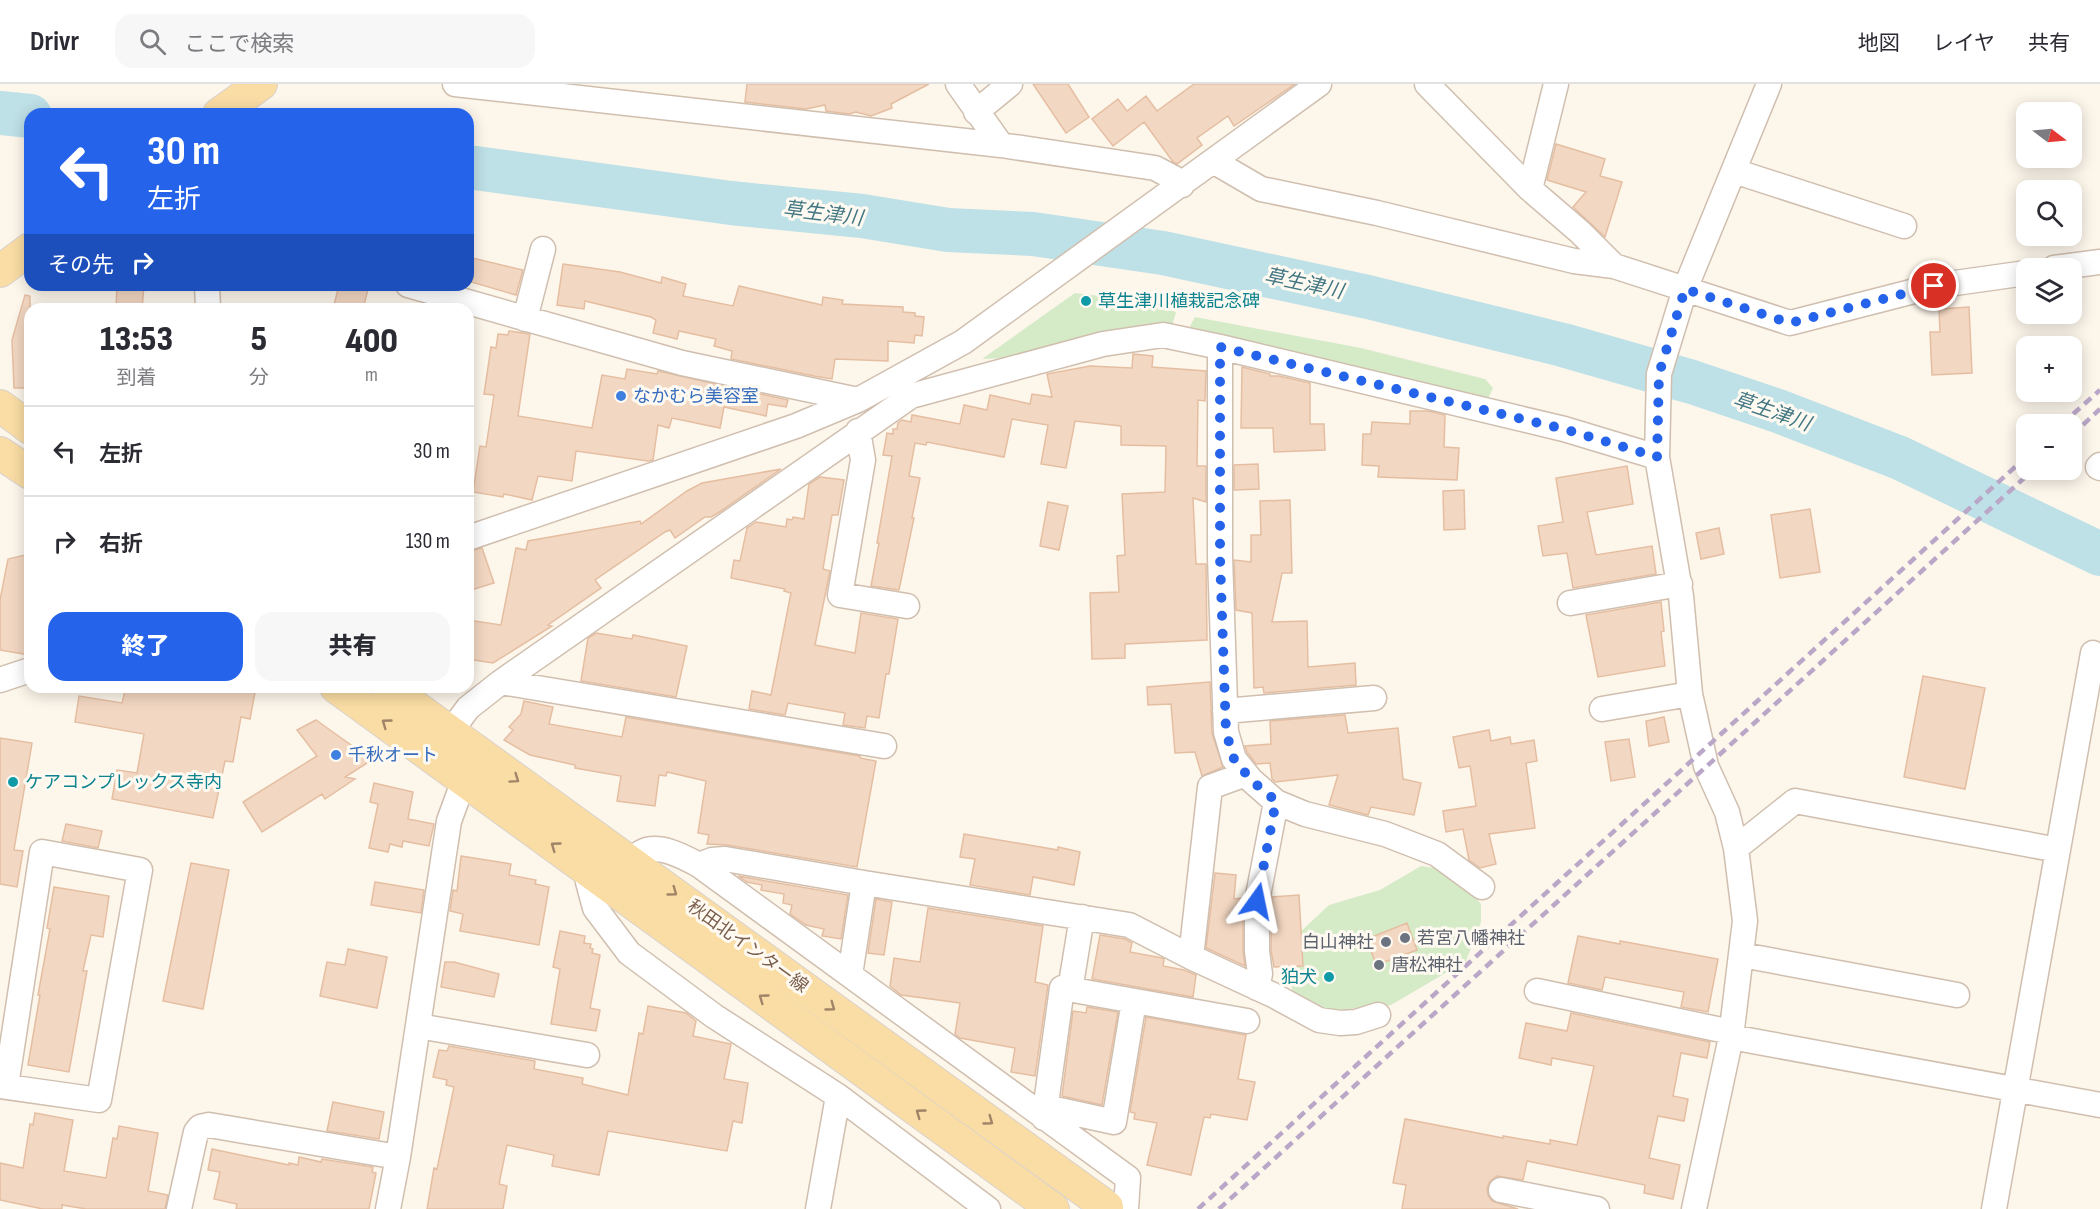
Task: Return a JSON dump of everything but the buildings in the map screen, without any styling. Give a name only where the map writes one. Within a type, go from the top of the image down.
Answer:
[{"type":"main road","points":[[228,108],[261,85]]},
{"type":"main road","points":[[0,271],[24,253]]},
{"type":"main road","points":[[0,406],[24,424]]},
{"type":"main road","points":[[0,453],[24,469]]},
{"type":"main road","name":"秋田北インター線","points":[[344,693],[1053,1209]]},
{"type":"main road","name":"秋田北インター線","points":[[396,693],[1116,1208]]},
{"type":"street","points":[[455,84],[1001,145],[1155,168],[1174,178],[1178,188]]},
{"type":"street","points":[[958,84],[1001,145]]},
{"type":"street","points":[[976,112],[1010,84]]},
{"type":"street","points":[[474,536],[796,426],[858,400],[963,342],[1319,84]]},
{"type":"street","points":[[1427,84],[1530,189],[1580,232],[1614,266]]},
{"type":"street","points":[[1530,189],[1556,84]]},
{"type":"street","points":[[1694,1209],[1731,1034],[1745,921],[1736,848],[1727,812],[1706,766],[1690,694],[1680,585],[1657,449],[1659,374],[1683,297],[1769,84]]},
{"type":"street","points":[[1213,161],[1261,189],[1377,213],[1574,261],[1614,266],[1683,297],[1790,323],[1934,286],[2016,274]]},
{"type":"street","points":[[1734,171],[1904,226]]},
{"type":"street","points":[[525,319],[543,249]]},
{"type":"street","points":[[2082,264],[2100,262]]},
{"type":"street","points":[[429,291],[470,303]]},
{"type":"street","points":[[474,304],[682,363],[858,400]]},
{"type":"street","points":[[433,757],[468,708],[501,682],[911,396],[1103,344],[1163,335],[1657,449]]},
{"type":"street","points":[[1220,347],[1220,557],[1225,711],[1226,732],[1234,759],[1246,774],[1276,801],[1305,814],[1385,834],[1437,854],[1482,887]]},
{"type":"street","points":[[879,388],[911,396]]},
{"type":"street","points":[[858,431],[863,460],[840,595],[907,606]]},
{"type":"street","points":[[1570,603],[1680,585]]},
{"type":"street","points":[[1994,1209],[2092,653],[2100,658]]},
{"type":"street","points":[[0,680],[24,672]]},
{"type":"street","points":[[501,682],[884,746]]},
{"type":"street","points":[[1602,709],[1690,694]]},
{"type":"street","points":[[1225,711],[1374,698]]},
{"type":"street","points":[[388,1209],[398,1157],[449,821],[464,780],[480,754]]},
{"type":"street","points":[[1191,957],[1210,787],[1246,774]]},
{"type":"street","points":[[1257,988],[1260,975],[1257,951],[1257,901],[1276,801]]},
{"type":"street","points":[[1736,848],[1795,801],[2058,850]]},
{"type":"street","points":[[630,861],[644,850],[659,849],[680,855],[699,865],[1045,1112],[1128,1179],[1116,1208]]},
{"type":"street","points":[[42,852],[140,870],[99,1100],[3,1086],[42,852]]},
{"type":"street","points":[[699,865],[712,860],[725,859],[1129,925],[1319,1020],[1356,1022],[1378,1015]]},
{"type":"street","points":[[588,870],[588,882],[595,908],[629,953],[714,1016],[838,1096],[904,1148],[988,1209]]},
{"type":"street","points":[[850,975],[864,883]]},
{"type":"street","points":[[1070,990],[1082,917]]},
{"type":"street","points":[[1742,955],[1957,995]]},
{"type":"street","points":[[1045,1112],[1062,988],[1247,1021]]},
{"type":"street","points":[[1537,991],[1731,1034],[2100,1104]]},
{"type":"street","points":[[1045,1112],[1114,1122],[1134,1001]]},
{"type":"street","points":[[418,1026],[587,1054]]},
{"type":"street","points":[[818,1209],[838,1096]]},
{"type":"street","points":[[179,1209],[196,1132],[200,1127],[209,1125],[398,1157]]},
{"type":"street","points":[[1501,1190],[1597,1209]]},
{"type":"green space","points":[[1075,293],[1132,300],[1176,312],[1171,330],[1106,334],[1003,358],[982,359]]},
{"type":"green space","points":[[1195,317],[1361,348],[1485,379],[1493,388],[1487,401],[1194,331],[1190,326]]},
{"type":"green space","points":[[1421,866],[1441,869],[1463,883],[1481,904],[1481,922],[1466,961],[1391,1005],[1324,1011],[1296,1003],[1287,971],[1298,934],[1329,905],[1380,890]]},
{"type":"waterway","name":"草生津川","points":[[0,113],[24,115]]},
{"type":"waterway","name":"草生津川","points":[[474,168],[731,203],[862,216],[948,230],[1033,234],[1163,253],[1368,297],[1563,345],[1692,382],[1778,411],[1900,458],[2100,554]]},
{"type":"railway","points":[[2073,414],[2100,390]]},
{"type":"railway","points":[[2082,426],[2100,409]]},
{"type":"railway","points":[[1198,1209],[2016,466]]},
{"type":"railway","points":[[1219,1209],[2022,480]]},
{"type":"place","name":"草生津川植栽記念碑","points":[[1086,301]]},
{"type":"place","name":"なかむら美容室","points":[[621,396]]},
{"type":"place","name":"千秋オート","points":[[336,755]]},
{"type":"place","name":"ケアコンプレックス寺内","points":[[13,782]]},
{"type":"place","name":"若宮八幡神社","points":[[1405,938]]},
{"type":"place","name":"白山神社","points":[[1386,942]]},
{"type":"place","name":"唐松神社","points":[[1379,965]]},
{"type":"place","name":"狛犬","points":[[1329,977]]},
{"type":"route","points":[[1257,901],[1276,801],[1251,780],[1234,759],[1226,732],[1220,557],[1220,347],[1564,429],[1657,457],[1659,374],[1685,289],[1790,323],[1934,286]]}]
